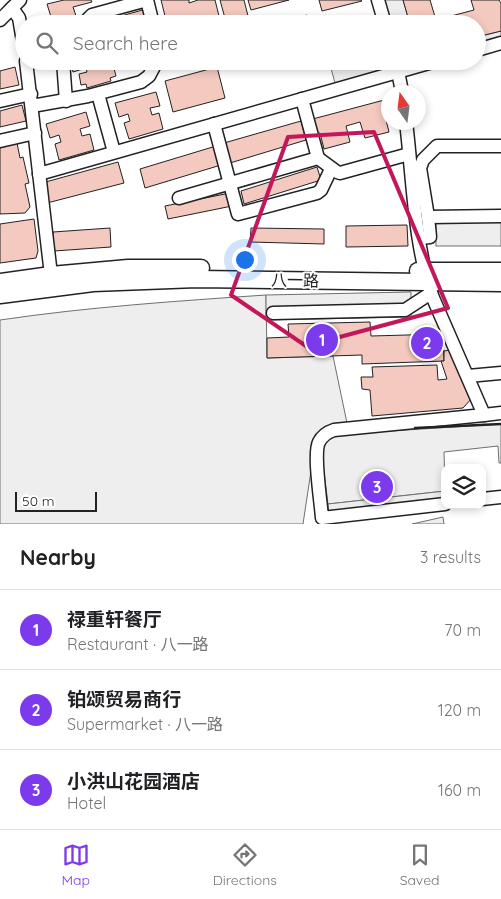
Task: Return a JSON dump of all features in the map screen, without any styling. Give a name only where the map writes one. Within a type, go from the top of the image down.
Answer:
[{"type":"main road","name":"八一路","points":[[0,282],[128,268],[427,282],[501,270]]},
{"type":"main road","name":"八一路","points":[[0,294],[93,284],[188,279],[501,283]]},
{"type":"street","points":[[92,15],[147,0],[151,15]]},
{"type":"street","points":[[378,0],[382,15]]},
{"type":"street","points":[[0,20],[16,4]]},
{"type":"street","points":[[486,47],[501,43]]},
{"type":"street","points":[[27,70],[51,275]]},
{"type":"street","points":[[64,70],[66,100]]},
{"type":"street","points":[[0,101],[66,100],[98,94],[146,80],[153,70]]},
{"type":"street","points":[[39,174],[302,99],[389,70]]},
{"type":"street","points":[[398,70],[401,85]]},
{"type":"street","points":[[98,94],[114,152]]},
{"type":"street","points":[[302,99],[318,158],[331,169],[340,173],[409,154]]},
{"type":"street","points":[[214,124],[238,214],[317,193],[321,190],[331,169]]},
{"type":"street","points":[[407,130],[427,282],[484,415]]},
{"type":"street","points":[[0,142],[35,133]]},
{"type":"street","points":[[420,238],[430,237],[420,168],[423,160],[437,146],[501,146]]},
{"type":"street","points":[[179,198],[318,158]]},
{"type":"street","points":[[428,217],[501,216]]},
{"type":"street","points":[[272,313],[405,310],[427,282]]},
{"type":"street","points":[[468,376],[501,373]]},
{"type":"street","points":[[441,505],[323,521],[316,453],[319,440],[334,430],[501,413]]},
{"type":"street","points":[[486,499],[501,497]]},
{"type":"highlighted area","points":[[374,132],[448,308],[306,346],[231,295],[288,137]]},
{"type":"shaded area","points":[[383,0],[403,0],[407,15],[387,15]]},
{"type":"shaded area","points":[[501,31],[501,36],[486,40],[486,35]]},
{"type":"shaded area","points":[[331,70],[380,70],[335,83]]},
{"type":"shaded area","points":[[436,221],[501,221],[501,246],[436,246]]},
{"type":"shaded area","points":[[411,292],[411,317],[266,320],[266,295]]},
{"type":"shaded area","points":[[266,295],[267,358],[333,356],[347,423],[316,438],[303,524],[0,524],[0,320],[99,308]]},
{"type":"shaded area","points":[[501,424],[501,463],[499,463],[498,446],[444,452],[444,464],[441,464],[441,491],[328,504],[322,456],[325,439],[343,434]]},
{"type":"shaded area","points":[[441,491],[441,499],[329,512],[328,504]]},
{"type":"shaded area","points":[[443,517],[444,524],[412,524]]},
{"type":"building","points":[[64,0],[91,0],[92,2],[73,7],[76,15],[50,15],[47,4]]},
{"type":"building","points":[[161,0],[189,0],[189,3],[198,0],[215,0],[219,15],[165,15]]},
{"type":"building","points":[[220,0],[244,0],[248,15],[224,15]]},
{"type":"building","points":[[248,0],[289,0],[251,10]]},
{"type":"building","points":[[319,0],[361,0],[362,1],[322,11]]},
{"type":"building","points":[[403,0],[430,0],[434,15],[407,15]]},
{"type":"building","points":[[471,0],[499,0],[501,3],[501,31],[486,35],[486,15],[455,15],[474,10]]},
{"type":"building","points":[[146,9],[148,15],[125,15]]},
{"type":"building","points":[[15,67],[19,85],[0,89],[0,71]]},
{"type":"building","points":[[86,70],[114,70],[116,76],[110,78],[111,81],[87,88],[86,84],[81,85],[79,74],[87,72]]},
{"type":"building","points":[[206,70],[218,70],[225,98],[173,112],[165,81]]},
{"type":"building","points":[[156,92],[160,106],[150,108],[152,115],[159,113],[163,129],[129,139],[124,123],[130,121],[128,114],[119,117],[115,103]]},
{"type":"building","points":[[381,101],[381,130],[388,130],[389,132],[365,138],[360,122],[346,126],[350,142],[324,149],[320,133],[313,135],[309,120]]},
{"type":"building","points":[[22,105],[26,121],[0,127],[0,111]]},
{"type":"building","points":[[86,112],[90,126],[80,129],[82,136],[90,134],[94,150],[59,160],[55,144],[61,142],[59,135],[50,138],[46,124]]},
{"type":"building","points":[[301,121],[306,140],[230,163],[224,143]]},
{"type":"building","points":[[17,143],[20,158],[23,157],[29,183],[25,184],[30,207],[25,213],[0,214],[0,147]]},
{"type":"building","points":[[216,146],[221,165],[145,188],[140,169]]},
{"type":"building","points":[[118,162],[124,183],[47,203],[42,183]]},
{"type":"building","points":[[317,167],[321,180],[244,204],[241,191]]},
{"type":"building","points":[[230,193],[232,206],[168,219],[165,206]]},
{"type":"building","points":[[34,219],[38,251],[36,258],[0,263],[0,224]]},
{"type":"building","points":[[407,225],[408,246],[346,247],[346,226]]},
{"type":"building","points":[[110,228],[111,247],[54,251],[53,232]]},
{"type":"building","points":[[251,228],[324,229],[324,244],[250,242]]},
{"type":"building","points":[[370,322],[371,336],[443,334],[444,361],[362,364],[362,355],[267,358],[267,338],[289,337],[288,324]]},
{"type":"building","points":[[450,350],[472,398],[463,408],[372,416],[370,390],[362,389],[361,377],[373,377],[372,367],[437,365],[438,380],[447,379],[441,361],[444,361],[444,351]]},
{"type":"wall","points":[[415,428],[501,424]]},
{"type":"place","name":"禄重轩餐厅","points":[[322,340]]},
{"type":"place","name":"铂颂贸易商行","points":[[427,343]]},
{"type":"place","name":"小洪山花园酒店","points":[[377,487]]}]
